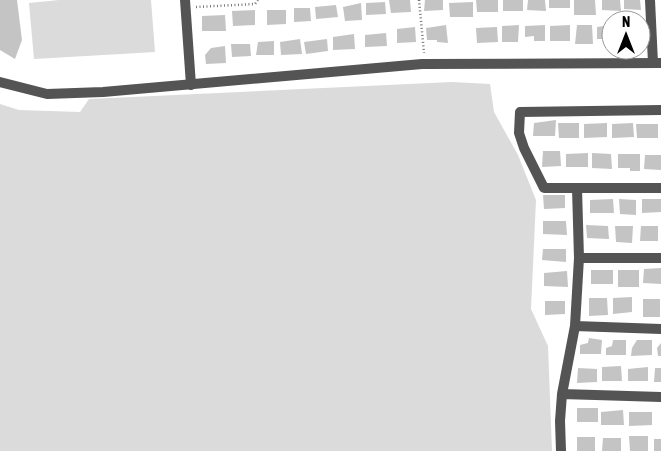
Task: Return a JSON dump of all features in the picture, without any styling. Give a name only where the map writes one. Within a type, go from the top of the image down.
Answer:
[{"type":"street","points":[[0,82],[47,94],[191,85],[422,64],[657,63],[650,0]]},
{"type":"street","points":[[185,4],[191,85]]},
{"type":"street","points":[[661,110],[520,112],[519,132],[524,148],[544,188],[661,188]]},
{"type":"street","points":[[561,451],[560,421],[562,394],[575,326],[579,258],[577,188]]},
{"type":"street","points":[[579,258],[661,258]]},
{"type":"street","points":[[575,326],[661,329]]},
{"type":"street","points":[[562,394],[661,397]]},
{"type":"path","points":[[185,4],[255,4],[258,0]]},
{"type":"path","points":[[419,0],[424,56]]},
{"type":"shaded area","points":[[59,0],[151,0],[155,52],[34,59],[29,3]]},
{"type":"shaded area","points":[[452,82],[490,84],[494,112],[518,155],[536,200],[531,309],[548,346],[552,451],[0,451],[0,104],[19,110],[80,112],[89,99]]},
{"type":"building","points":[[0,0],[17,0],[22,40],[15,59],[0,50]]},
{"type":"building","points":[[389,0],[410,0],[411,12],[391,13]]},
{"type":"building","points":[[425,0],[443,0],[443,10],[424,11]]},
{"type":"building","points":[[476,0],[498,0],[498,12],[477,12]]},
{"type":"building","points":[[503,0],[523,0],[523,11],[503,11]]},
{"type":"building","points":[[528,0],[545,0],[546,11],[527,10]]},
{"type":"building","points":[[549,0],[570,0],[570,8],[549,8]]},
{"type":"building","points":[[574,0],[595,0],[596,15],[574,15]]},
{"type":"building","points":[[602,0],[620,0],[621,10],[602,10]]},
{"type":"building","points":[[624,0],[640,0],[641,10],[624,9]]},
{"type":"building","points":[[385,2],[386,14],[366,15],[366,3]]},
{"type":"building","points":[[473,2],[473,17],[450,17],[449,3]]},
{"type":"building","points":[[361,3],[362,20],[345,21],[343,7]]},
{"type":"building","points":[[336,5],[338,17],[316,19],[315,7]]},
{"type":"building","points":[[294,8],[310,8],[311,21],[294,22]]},
{"type":"building","points":[[255,10],[255,25],[233,26],[232,11]]},
{"type":"building","points":[[267,10],[286,10],[286,24],[267,25]]},
{"type":"building","points":[[225,15],[226,31],[202,31],[202,16]]},
{"type":"building","points":[[446,25],[448,43],[427,40],[426,28]]},
{"type":"building","points":[[519,25],[518,42],[502,42],[502,26]]},
{"type":"building","points":[[545,25],[545,41],[534,41],[534,36],[525,37],[525,26]]},
{"type":"building","points":[[570,25],[570,41],[550,41],[550,26]]},
{"type":"building","points":[[577,25],[592,25],[593,44],[575,44]]},
{"type":"building","points":[[601,26],[601,39],[597,39],[597,27]]},
{"type":"building","points":[[415,27],[416,42],[397,43],[397,29]]},
{"type":"building","points":[[497,27],[498,42],[477,43],[476,28]]},
{"type":"building","points":[[386,33],[387,46],[365,47],[365,35]]},
{"type":"building","points":[[354,34],[355,49],[333,50],[333,37]]},
{"type":"building","points":[[300,39],[302,54],[281,55],[280,42]]},
{"type":"building","points":[[327,39],[328,51],[306,54],[304,42]]},
{"type":"building","points":[[274,41],[274,55],[256,55],[258,42]]},
{"type":"building","points":[[231,44],[250,44],[251,56],[232,57]]},
{"type":"building","points":[[225,46],[226,63],[206,64],[205,55],[211,48]]},
{"type":"building","points":[[556,120],[555,136],[533,136],[534,123]]},
{"type":"building","points":[[558,123],[579,123],[579,138],[559,138]]},
{"type":"building","points":[[607,123],[607,137],[584,138],[584,124]]},
{"type":"building","points":[[633,123],[634,137],[612,138],[612,124]]},
{"type":"building","points":[[636,124],[658,124],[658,138],[637,138]]},
{"type":"building","points":[[543,151],[560,151],[561,166],[542,167]]},
{"type":"building","points":[[588,153],[588,167],[566,167],[566,154]]},
{"type":"building","points":[[592,153],[611,154],[612,169],[592,168]]},
{"type":"building","points":[[618,154],[640,154],[640,171],[630,171],[630,168],[618,168]]},
{"type":"building","points":[[645,155],[661,155],[661,170],[644,169]]},
{"type":"building","points":[[543,195],[565,195],[565,208],[544,209]]},
{"type":"building","points":[[613,199],[614,213],[590,213],[590,200]]},
{"type":"building","points":[[619,199],[636,200],[636,215],[620,214]]},
{"type":"building","points":[[642,199],[661,199],[661,212],[642,213]]},
{"type":"building","points":[[543,221],[566,221],[567,235],[543,234]]},
{"type":"building","points":[[586,225],[608,226],[609,239],[587,238]]},
{"type":"building","points":[[615,226],[633,226],[632,243],[616,242]]},
{"type":"building","points":[[641,226],[658,226],[658,241],[640,241]]},
{"type":"building","points":[[543,249],[566,249],[566,262],[542,260]]},
{"type":"building","points":[[661,268],[661,284],[643,283],[644,269]]},
{"type":"building","points":[[591,270],[613,270],[613,284],[591,284]]},
{"type":"building","points":[[618,270],[639,270],[639,287],[618,287]]},
{"type":"building","points":[[567,271],[568,287],[544,286],[544,273]]},
{"type":"building","points":[[632,297],[632,312],[613,314],[613,298]]},
{"type":"building","points":[[589,298],[607,298],[608,315],[589,316]]},
{"type":"building","points":[[643,299],[660,299],[660,317],[643,317]]},
{"type":"building","points":[[545,301],[565,301],[565,314],[545,315]]},
{"type":"building","points":[[589,338],[602,340],[601,354],[580,354],[580,345],[588,343]]},
{"type":"building","points":[[613,340],[626,340],[626,355],[606,355],[606,348],[612,346]]},
{"type":"building","points":[[637,340],[652,340],[652,355],[631,356],[632,348]]},
{"type":"building","points":[[661,343],[661,356],[658,356],[657,348]]},
{"type":"building","points":[[621,366],[622,381],[602,381],[602,367]]},
{"type":"building","points":[[648,367],[648,381],[628,381],[628,369]]},
{"type":"building","points":[[578,368],[597,369],[597,382],[577,383]]},
{"type":"building","points":[[655,368],[661,368],[661,382],[654,382]]},
{"type":"building","points":[[577,408],[598,408],[598,422],[577,422]]},
{"type":"building","points":[[623,410],[624,425],[601,425],[601,412]]},
{"type":"building","points":[[629,412],[652,412],[652,425],[629,426]]},
{"type":"building","points":[[629,436],[648,436],[648,451],[630,451]]},
{"type":"building","points":[[577,437],[595,437],[595,451],[577,451]]},
{"type":"building","points":[[603,438],[621,438],[621,451],[602,451]]},
{"type":"building","points":[[654,439],[661,439],[661,451],[654,451]]}]
